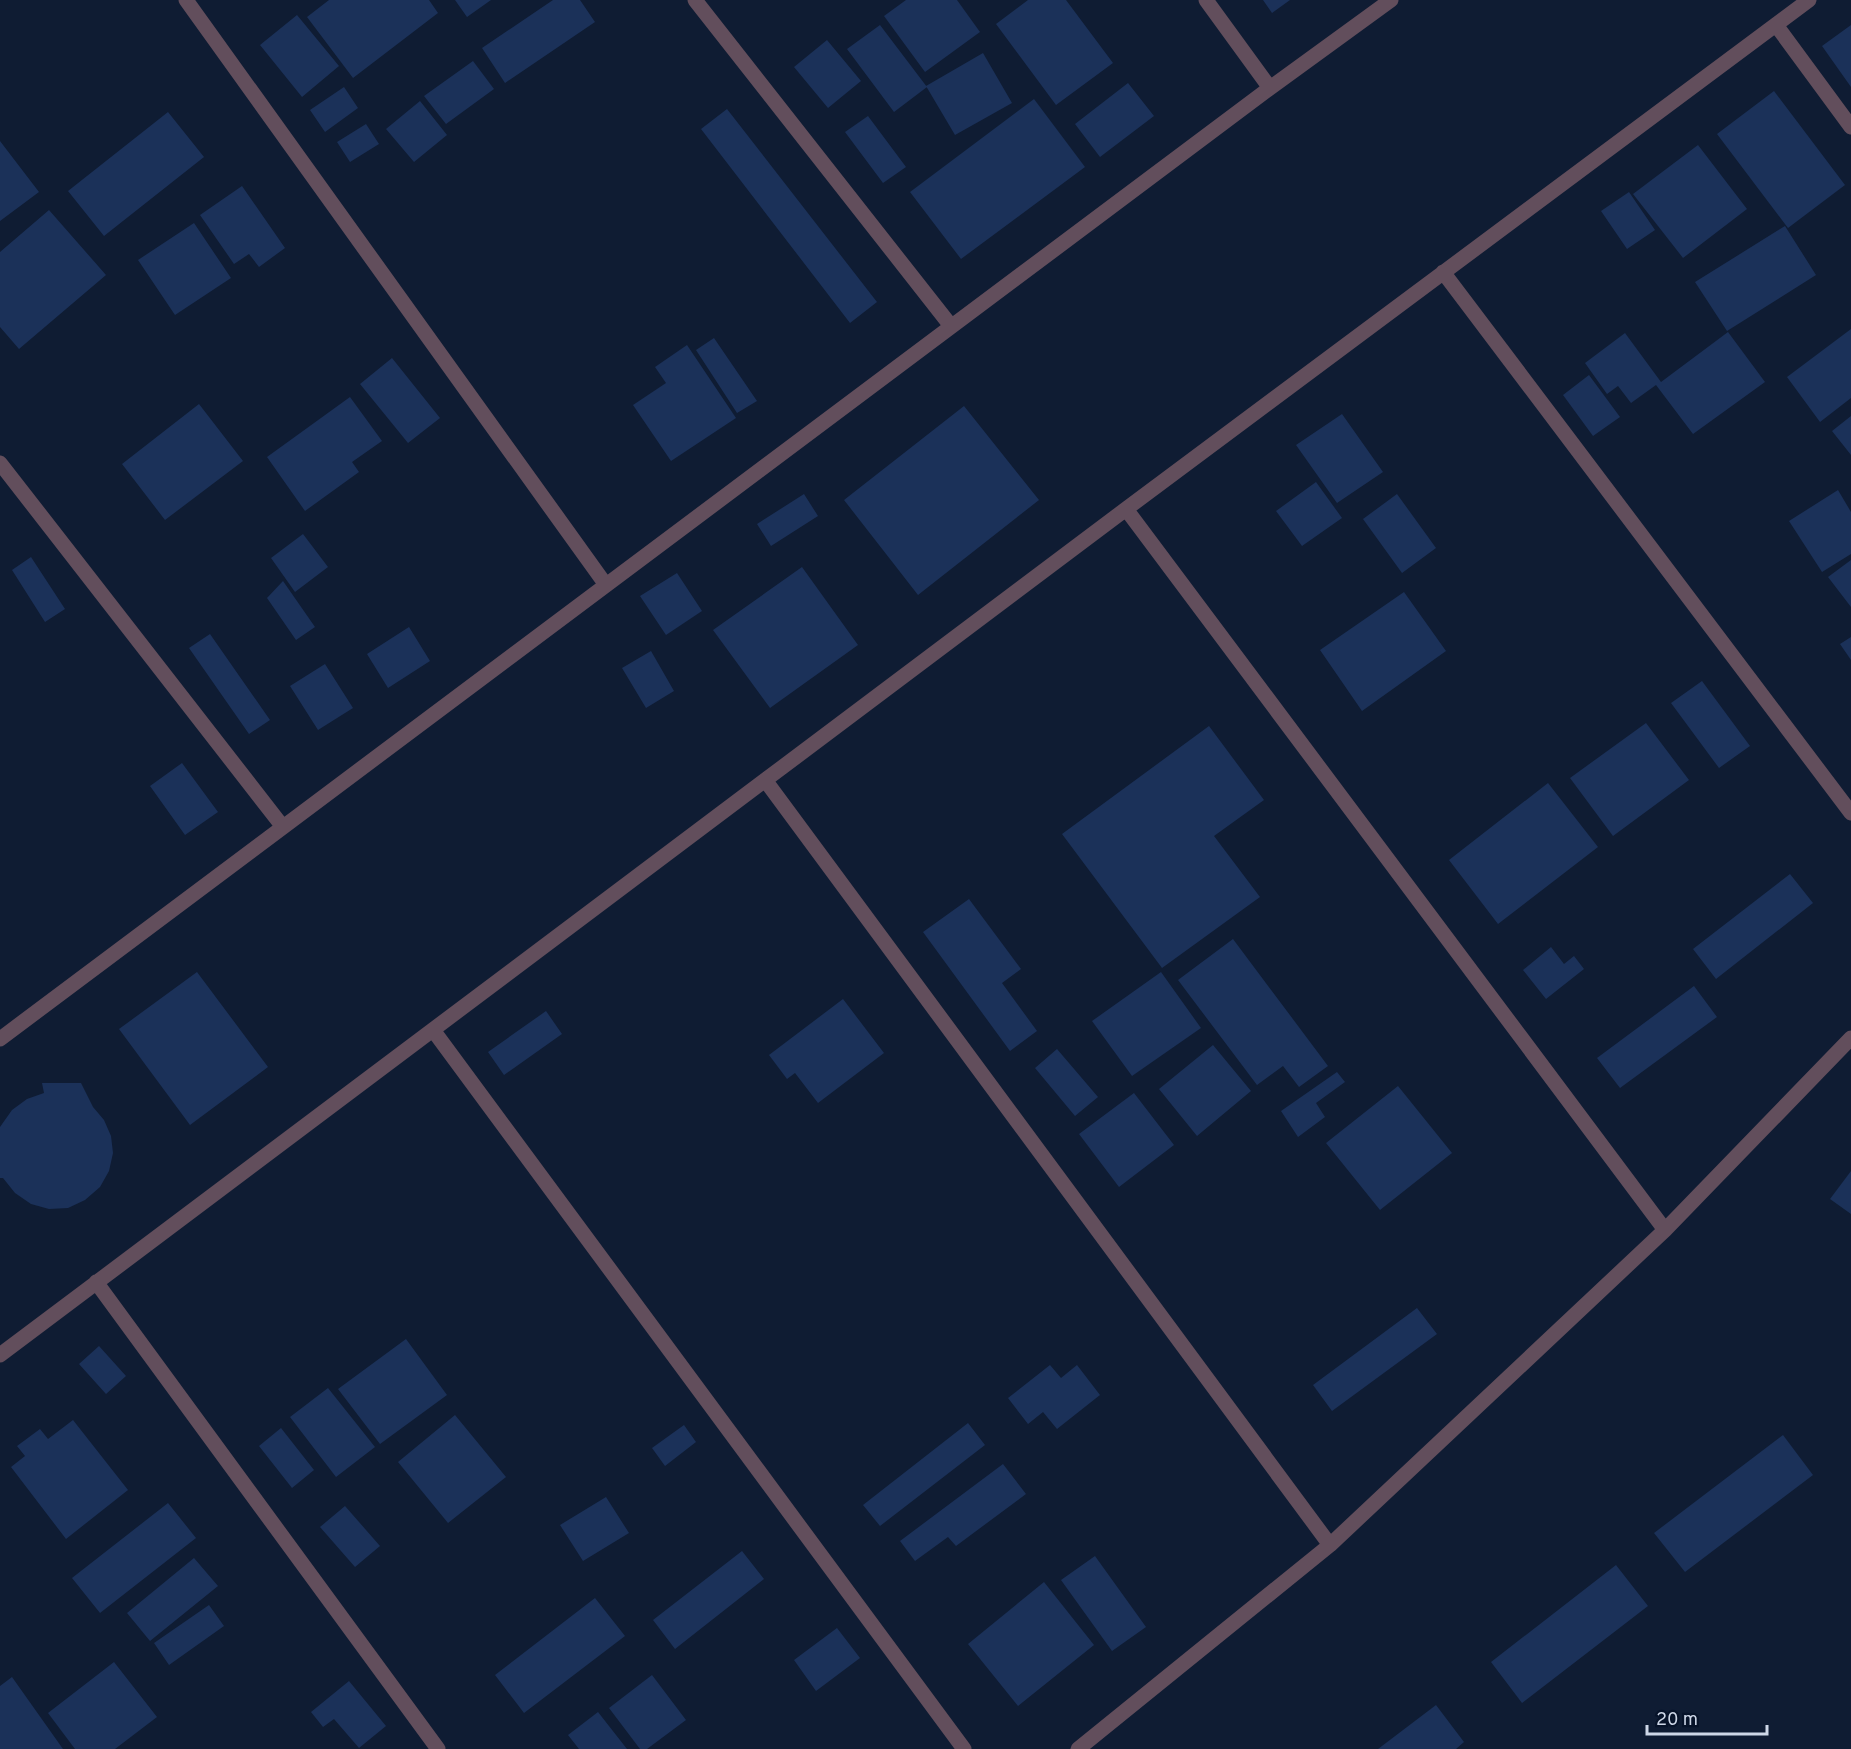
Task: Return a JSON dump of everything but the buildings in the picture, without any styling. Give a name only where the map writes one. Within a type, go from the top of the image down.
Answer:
[{"type":"street","points":[[186,0],[606,585]]},
{"type":"street","points":[[695,0],[951,326]]},
{"type":"street","points":[[1206,0],[1270,88]]},
{"type":"street","points":[[0,1039],[951,326],[1391,0]]},
{"type":"street","points":[[0,1355],[1126,509],[1809,0]]},
{"type":"street","points":[[1776,25],[1851,127]]},
{"type":"street","points":[[1443,272],[1851,813]]},
{"type":"street","points":[[0,463],[283,827]]},
{"type":"street","points":[[1126,509],[1665,1230]]},
{"type":"street","points":[[765,780],[1330,1545]]},
{"type":"street","points":[[433,1030],[964,1749]]},
{"type":"street","points":[[1078,1749],[1330,1545],[1665,1230],[1851,1038]]},
{"type":"street","points":[[96,1282],[438,1749]]}]
